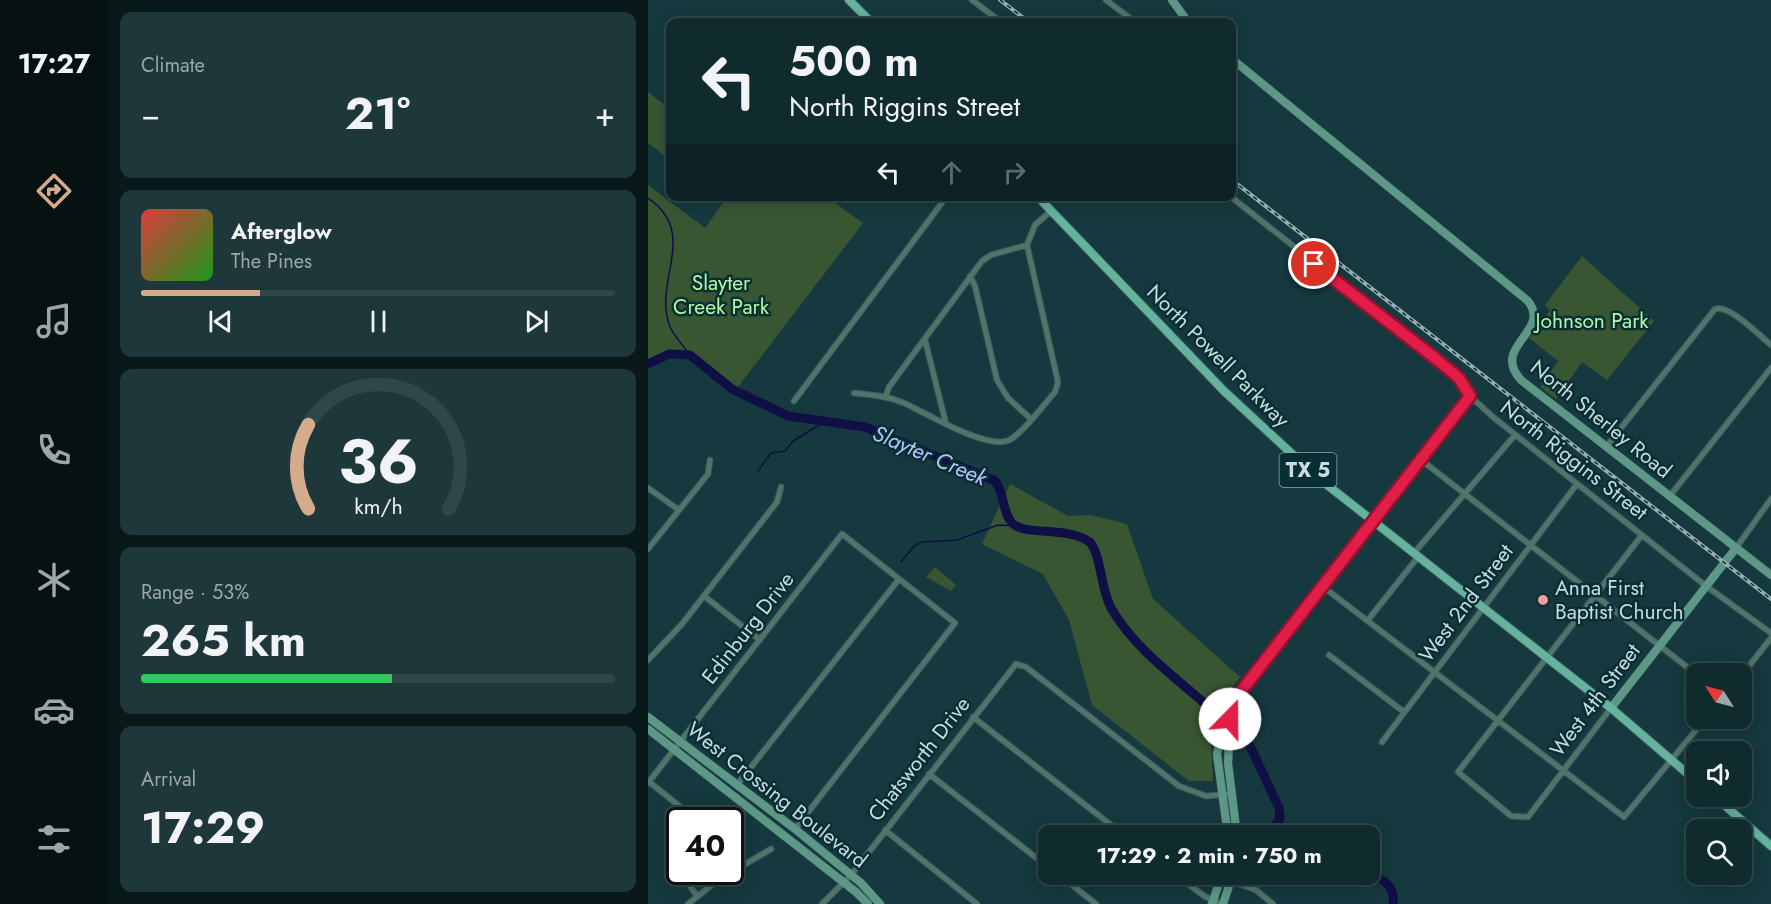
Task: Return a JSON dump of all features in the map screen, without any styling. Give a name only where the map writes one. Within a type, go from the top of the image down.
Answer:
[{"type":"main road","points":[[849,0],[867,18]]},
{"type":"main road","name":"North Powell Parkway","points":[[1042,201],[1251,417],[1341,498],[1611,708]]},
{"type":"main road","name":"TX 5","points":[[1611,708],[1686,772]]},
{"type":"main road","points":[[1727,807],[1771,846]]},
{"type":"street","points":[[972,0],[996,18]]},
{"type":"street","points":[[1106,0],[1128,18]]},
{"type":"street","points":[[1172,0],[1185,18]]},
{"type":"street","name":"North Sherley Road","points":[[1236,62],[1528,301],[1534,310],[1534,321],[1513,354],[1513,369],[1524,383],[1771,575]]},
{"type":"street","points":[[794,401],[943,201]]},
{"type":"street","name":"North Riggins Street","points":[[1236,201],[1459,378],[1470,396],[1515,435],[1707,586],[1771,633]]},
{"type":"street","points":[[854,393],[886,396],[982,438],[1006,442],[1055,392],[1058,382],[1027,245],[1035,225],[1051,211]]},
{"type":"street","points":[[886,396],[889,387],[982,261],[990,255],[1027,245]]},
{"type":"street","points":[[970,276],[975,286],[997,380],[1008,398],[1031,418]]},
{"type":"street","points":[[1606,447],[1717,307],[1729,311],[1771,345]]},
{"type":"street","points":[[925,340],[946,424]]},
{"type":"street","points":[[1669,497],[1771,368]]},
{"type":"street","points":[[1226,825],[1218,769],[1219,738],[1224,717],[1232,703],[1322,585],[1470,396]]},
{"type":"street","points":[[1368,620],[1416,555],[1515,435]]},
{"type":"street","points":[[1420,459],[1686,665]]},
{"type":"street","points":[[648,549],[709,472],[710,460]]},
{"type":"street","name":"West 2nd Street","points":[[1382,742],[1577,484]]},
{"type":"street","points":[[648,660],[704,596],[778,499],[781,487]]},
{"type":"street","points":[[648,488],[679,510]]},
{"type":"street","points":[[1736,548],[1771,499]]},
{"type":"street","name":"Edinburg Drive","points":[[648,782],[842,534],[898,579]]},
{"type":"street","points":[[1498,721],[1642,535]]},
{"type":"street","name":"West 4th Street","points":[[1498,721],[1458,772],[1511,816],[1528,817],[1736,548]]},
{"type":"street","points":[[737,785],[898,579],[955,623],[795,829]]},
{"type":"street","points":[[1322,585],[1624,817],[1697,729]]},
{"type":"street","points":[[704,596],[760,640]]},
{"type":"street","points":[[1751,663],[1771,638]]},
{"type":"street","points":[[1329,655],[1404,712]]},
{"type":"street","name":"Chatsworth Drive","points":[[822,904],[851,875],[1011,667],[1020,664],[1179,786],[1206,796],[1222,795]]},
{"type":"street","points":[[1232,703],[1228,758],[1236,825]]},
{"type":"street","name":"West Crossing Boulevard","points":[[648,717],[795,829],[851,875],[880,904]]},
{"type":"street","points":[[973,717],[1111,825]]},
{"type":"street","name":"West Crossing Boulevard","points":[[648,729],[844,883],[867,904]]},
{"type":"street","points":[[929,774],[1038,859]]},
{"type":"street","points":[[648,782],[680,807]]},
{"type":"street","points":[[1222,795],[1232,794]]},
{"type":"street","points":[[885,830],[978,904]]},
{"type":"street","points":[[688,904],[771,849]]},
{"type":"street","points":[[690,885],[697,896]]},
{"type":"street","points":[[1072,885],[1096,904]]},
{"type":"street","points":[[1191,885],[1217,903]]},
{"type":"street","points":[[1217,903],[1220,885]]},
{"type":"street","points":[[1217,903],[1228,885]]},
{"type":"street","points":[[1246,885],[1273,904]]},
{"type":"green space","points":[[648,92],[666,106],[666,157],[648,143]]},
{"type":"green space","name":"Slayter Creek Park","points":[[648,185],[666,199],[666,201],[669,201],[705,228],[724,201],[833,201],[863,223],[738,387],[676,349],[648,361]]},
{"type":"green space","name":"Johnson Park","points":[[1582,256],[1654,321],[1607,380],[1582,362],[1556,399],[1540,387],[1558,361],[1529,338],[1550,310],[1545,305]]},
{"type":"green space","points":[[1010,484],[1068,516],[1090,515],[1127,524],[1153,599],[1240,677],[1210,720],[1213,781],[1189,781],[1092,705],[1069,620],[1043,574],[982,544]]},
{"type":"green space","points":[[935,567],[956,585],[951,591],[926,577]]},
{"type":"waterway","points":[[648,198],[663,212],[671,227],[673,243],[666,312],[671,329],[690,355]]},
{"type":"waterway","name":"Slayter Creek","points":[[648,364],[669,354],[690,355],[732,389],[788,416],[865,427],[995,481],[1009,520],[1013,524],[1028,530],[1070,534],[1090,542],[1097,556],[1107,600],[1132,638],[1216,713]]},
{"type":"waterway","points":[[758,471],[771,453],[785,451],[793,441],[824,422]]},
{"type":"waterway","points":[[901,562],[914,546],[922,542],[957,540],[998,525],[1016,526]]},
{"type":"waterway","name":"Slayter Creek","points":[[1241,734],[1251,748],[1279,808],[1280,818],[1276,825]]},
{"type":"waterway","name":"Slayter Creek","points":[[1380,880],[1390,887],[1393,904]]},
{"type":"railway","points":[[1000,0],[1024,18]]},
{"type":"railway","points":[[1236,183],[1771,599]]},
{"type":"place","name":"Anna First Baptist Church","points":[[1543,600]]},
{"type":"route","points":[[1230,719],[1232,703],[1470,396],[1459,378],[1346,286],[1314,264]]}]
